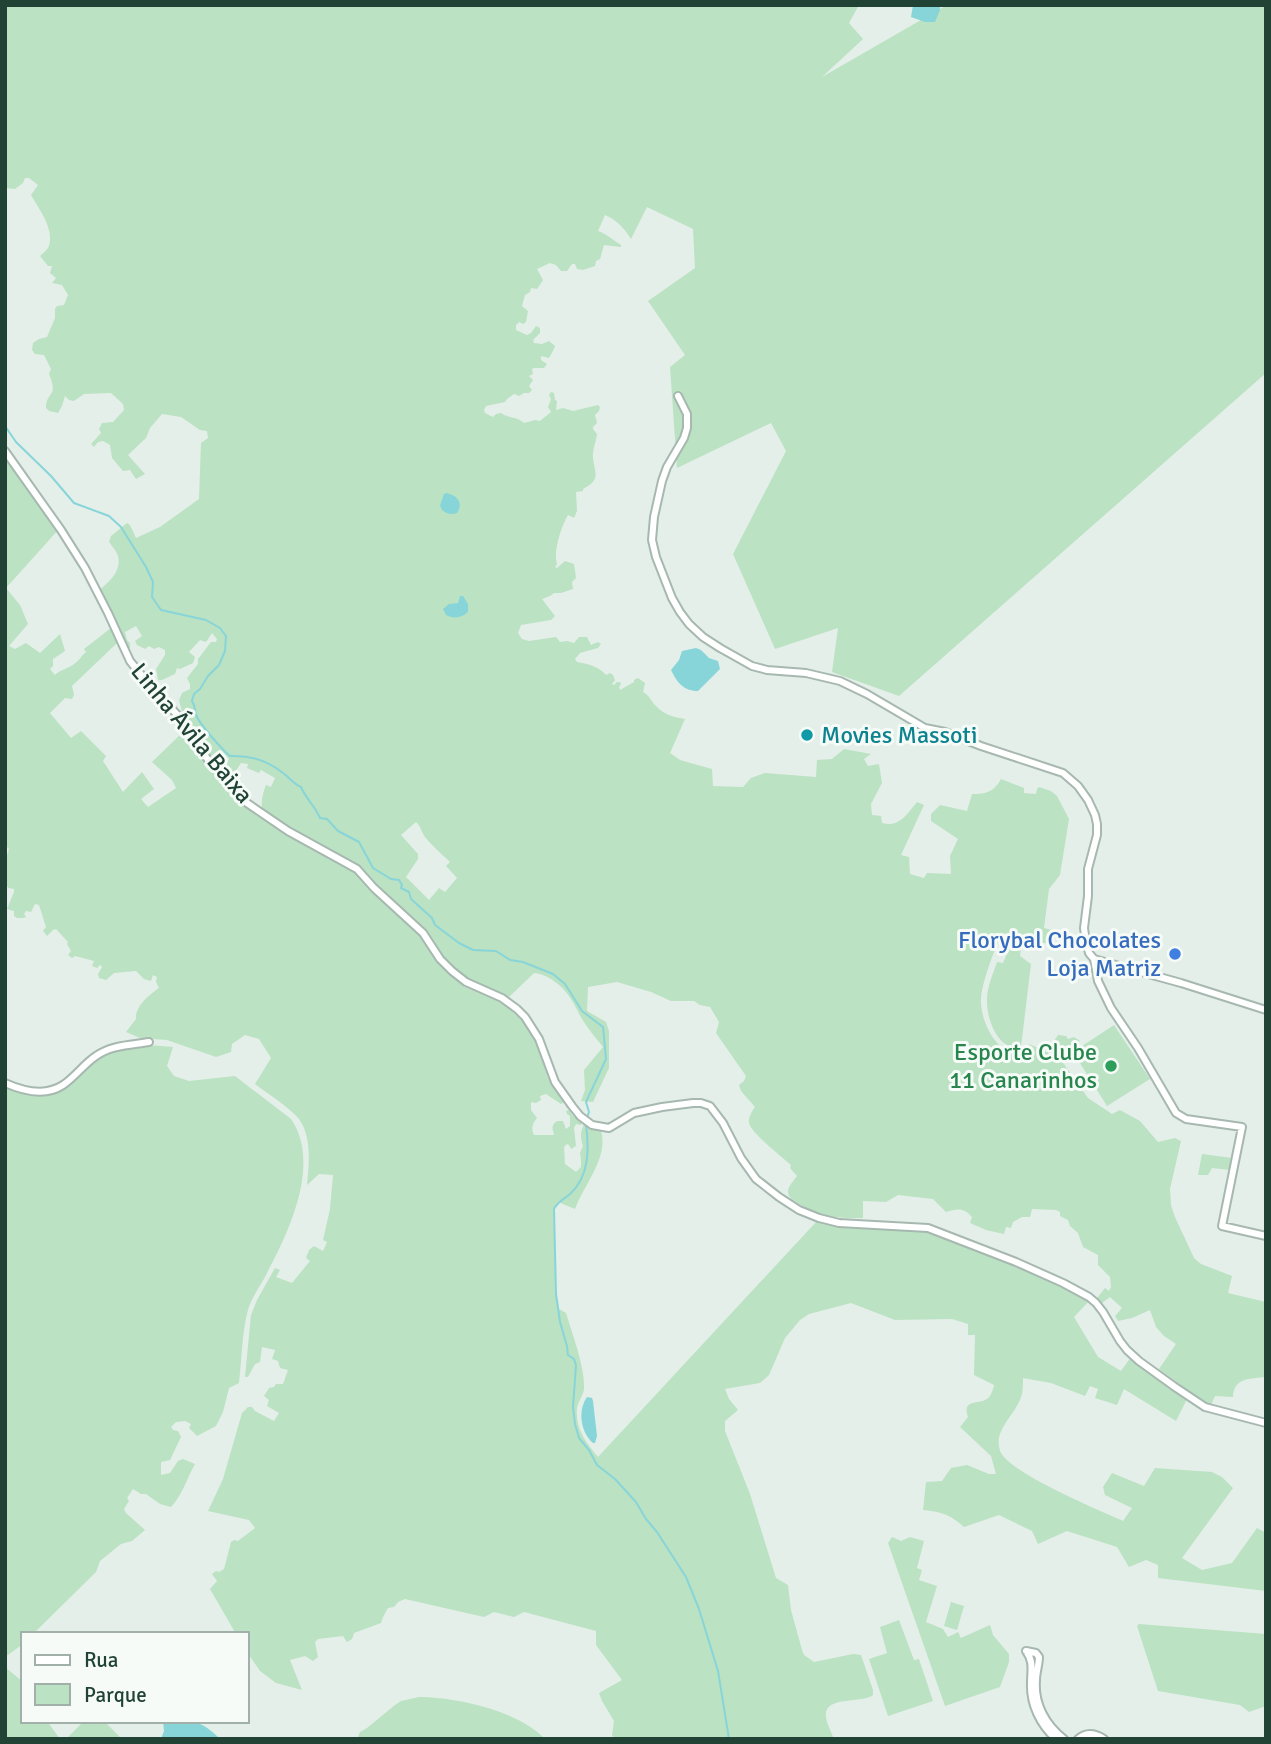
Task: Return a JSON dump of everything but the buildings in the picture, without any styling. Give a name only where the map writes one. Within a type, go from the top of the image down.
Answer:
[{"type":"street","points":[[678,396],[687,414],[687,428],[662,481],[652,540],[660,568],[683,616],[703,637],[752,666],[806,673],[840,681],[925,728],[1041,765],[1071,778],[1088,800],[1097,824],[1097,835],[1088,869],[1084,928],[1098,981],[1176,1113],[1186,1119],[1242,1126],[1222,1226],[1266,1236]]},
{"type":"street","name":"Linha Ávila Baixa","points":[[5,451],[85,568],[130,661],[183,722],[215,769],[237,793],[260,812],[299,838],[357,869],[423,933],[440,959],[459,977],[502,998],[517,1009],[539,1039],[559,1090],[580,1116],[592,1125],[609,1128],[634,1113],[693,1103],[710,1106],[756,1179],[799,1210],[828,1221],[928,1228],[1063,1283],[1096,1303],[1120,1341],[1139,1361],[1205,1407],[1266,1423]]},
{"type":"street","points":[[1094,960],[1266,1010]]},
{"type":"street","points":[[5,1083],[25,1090],[45,1092],[62,1086],[104,1051],[118,1046],[149,1042]]},
{"type":"street","points":[[1056,1739],[1036,1712],[1031,1692],[1032,1661],[1026,1651],[1036,1653],[1039,1657],[1035,1685],[1042,1713],[1064,1739]]},
{"type":"street","points":[[1078,1739],[1088,1733],[1104,1739]]},
{"type":"green space","points":[[5,5],[859,5],[849,23],[863,39],[822,77],[947,5],[1266,5],[1266,373],[899,696],[832,672],[838,628],[775,649],[733,554],[786,451],[771,423],[677,468],[670,367],[685,355],[648,301],[695,268],[693,229],[647,207],[631,239],[620,225],[605,215],[598,231],[621,247],[604,245],[595,266],[583,270],[572,264],[567,271],[561,271],[550,263],[537,269],[543,280],[537,289],[531,288],[525,295],[522,306],[528,311],[526,322],[519,322],[516,330],[527,335],[536,326],[540,328],[540,333],[533,340],[534,343],[549,341],[555,347],[549,358],[541,356],[541,360],[547,364],[544,368],[532,369],[533,374],[529,376],[533,380],[529,386],[532,390],[529,393],[519,396],[514,394],[505,402],[486,406],[484,410],[493,417],[501,413],[524,423],[540,421],[551,412],[548,407],[551,392],[557,401],[556,410],[563,408],[573,411],[598,405],[600,407],[595,415],[597,423],[593,427],[597,434],[593,455],[595,479],[583,491],[576,492],[577,511],[574,518],[568,515],[557,546],[555,567],[565,561],[574,564],[576,578],[572,582],[573,589],[542,599],[555,616],[551,620],[521,625],[518,633],[522,639],[529,641],[556,637],[560,642],[574,643],[579,637],[587,637],[591,645],[598,642],[601,644],[598,648],[580,653],[575,659],[596,667],[606,675],[613,675],[615,680],[612,684],[620,682],[620,690],[638,678],[645,683],[643,692],[659,709],[685,719],[670,753],[680,760],[712,769],[713,786],[743,787],[751,778],[765,773],[816,777],[817,760],[832,759],[844,749],[871,754],[864,759],[868,766],[879,764],[882,783],[871,804],[872,815],[881,816],[882,823],[893,824],[902,819],[917,802],[924,805],[901,855],[909,857],[910,874],[924,878],[927,873],[951,874],[950,856],[958,839],[931,821],[931,814],[940,805],[967,811],[972,794],[989,791],[1001,779],[1024,788],[1024,793],[1036,794],[1039,787],[1057,796],[1069,819],[1060,875],[1049,889],[1044,928],[1055,931],[1053,944],[1022,940],[1020,956],[1031,964],[1021,1047],[1013,1047],[1000,1039],[991,1024],[987,1007],[988,990],[997,962],[1003,963],[1014,937],[1003,933],[983,985],[981,1000],[984,1020],[994,1039],[1009,1052],[1028,1051],[1029,1044],[1047,1052],[1058,1035],[1068,1039],[1074,1037],[1080,1041],[1059,1057],[1088,1098],[1112,1114],[1120,1110],[1140,1121],[1158,1142],[1175,1138],[1181,1141],[1170,1189],[1175,1217],[1194,1258],[1201,1264],[1232,1276],[1228,1293],[1266,1302],[1266,1377],[1240,1382],[1233,1397],[1215,1396],[1211,1405],[1159,1369],[1176,1344],[1156,1327],[1150,1310],[1118,1321],[1115,1316],[1122,1308],[1110,1297],[1102,1303],[1097,1298],[1105,1288],[1109,1291],[1110,1277],[1098,1265],[1098,1255],[1083,1247],[1078,1233],[1056,1210],[1032,1209],[1030,1217],[1022,1217],[1013,1222],[1011,1228],[1006,1227],[1004,1234],[970,1223],[972,1217],[963,1210],[946,1212],[933,1199],[898,1195],[886,1202],[863,1201],[863,1218],[821,1214],[794,1201],[788,1190],[797,1176],[790,1168],[791,1165],[751,1127],[749,1119],[755,1107],[739,1085],[746,1076],[716,1033],[719,1022],[710,1007],[694,1001],[671,1001],[617,982],[588,987],[587,1011],[606,1022],[609,1031],[609,1068],[593,1102],[581,1101],[585,1090],[584,1070],[603,1047],[560,986],[545,976],[534,973],[507,999],[458,973],[444,958],[432,938],[363,869],[303,836],[262,808],[266,785],[271,787],[275,778],[261,770],[259,773],[247,768],[248,764],[241,763],[229,781],[221,772],[229,759],[220,750],[210,758],[186,723],[187,719],[179,700],[182,693],[190,689],[187,678],[198,664],[198,659],[211,642],[216,642],[217,639],[212,633],[206,642],[200,640],[189,652],[195,657],[193,663],[177,668],[175,674],[158,680],[156,669],[165,655],[165,650],[149,646],[145,649],[137,645],[135,641],[142,636],[136,626],[125,632],[130,643],[128,650],[99,590],[110,580],[118,566],[117,554],[109,542],[111,536],[127,523],[136,538],[160,527],[199,499],[201,443],[208,438],[207,431],[200,430],[181,417],[162,414],[150,428],[146,438],[128,455],[145,474],[136,479],[130,470],[123,471],[112,458],[110,445],[103,441],[94,447],[91,444],[101,433],[99,429],[102,423],[113,422],[124,410],[123,404],[111,393],[84,394],[74,401],[65,396],[58,413],[46,408],[53,387],[49,374],[51,369],[44,355],[35,354],[32,350],[33,343],[47,337],[55,318],[55,309],[64,305],[68,295],[62,285],[52,283],[56,278],[50,273],[52,266],[48,266],[40,256],[48,248],[50,235],[46,220],[31,195],[38,185],[25,178],[15,189],[5,188]],"holes":[[[416,822],[428,840],[450,862],[446,866],[457,878],[445,892],[439,888],[429,900],[406,877],[418,859],[418,854],[401,835]]]},
{"type":"green space","points":[[5,453],[59,529],[6,588],[20,605],[28,624],[9,646],[15,649],[26,643],[40,653],[60,634],[65,651],[53,659],[50,669],[55,675],[76,663],[86,652],[84,649],[111,628],[117,643],[72,686],[72,699],[65,698],[50,713],[71,738],[81,731],[106,756],[103,761],[123,792],[142,772],[154,789],[141,799],[148,807],[176,788],[172,780],[152,762],[185,730],[208,765],[237,798],[282,831],[357,873],[419,934],[440,964],[465,987],[506,1005],[524,1023],[537,1044],[548,1078],[564,1102],[561,1104],[546,1094],[540,1096],[541,1100],[536,1103],[531,1102],[531,1110],[537,1118],[533,1126],[534,1135],[554,1135],[553,1126],[557,1121],[563,1121],[566,1129],[570,1126],[570,1116],[566,1111],[569,1110],[582,1122],[574,1128],[576,1146],[571,1149],[567,1144],[564,1147],[565,1164],[576,1172],[581,1167],[581,1134],[585,1123],[601,1131],[603,1141],[599,1161],[575,1209],[558,1202],[554,1209],[556,1294],[559,1309],[566,1313],[584,1380],[584,1391],[577,1408],[578,1422],[598,1457],[817,1221],[835,1225],[924,1231],[1086,1297],[1090,1300],[1074,1317],[1098,1357],[1121,1371],[1131,1357],[1187,1399],[1176,1421],[1124,1389],[1117,1405],[1095,1398],[1098,1389],[1090,1386],[1085,1396],[1051,1383],[1023,1378],[1020,1400],[999,1437],[1000,1451],[1009,1462],[1057,1491],[1123,1521],[1132,1508],[1105,1495],[1103,1487],[1112,1473],[1144,1486],[1155,1468],[1212,1472],[1222,1477],[1233,1488],[1182,1558],[1202,1570],[1232,1563],[1257,1528],[1266,1533],[1266,1591],[1158,1578],[1158,1565],[1146,1560],[1129,1567],[1117,1547],[1067,1531],[1038,1544],[1032,1531],[999,1515],[964,1527],[945,1514],[923,1510],[926,1482],[942,1481],[951,1468],[967,1465],[996,1474],[991,1456],[960,1427],[968,1417],[967,1406],[987,1399],[994,1385],[974,1375],[975,1335],[968,1335],[968,1324],[952,1319],[895,1320],[851,1303],[809,1314],[800,1320],[785,1338],[769,1375],[760,1383],[725,1389],[738,1410],[725,1421],[725,1431],[750,1494],[776,1578],[788,1585],[791,1610],[804,1655],[814,1662],[853,1654],[861,1655],[873,1690],[873,1695],[868,1698],[837,1703],[827,1710],[826,1717],[834,1739],[617,1739],[612,1736],[614,1721],[599,1693],[622,1680],[596,1645],[596,1631],[524,1612],[514,1617],[494,1612],[484,1617],[405,1599],[388,1608],[381,1623],[354,1633],[352,1639],[347,1642],[343,1636],[318,1639],[315,1642],[318,1657],[313,1661],[305,1656],[290,1660],[302,1690],[276,1683],[260,1671],[248,1653],[248,1632],[235,1632],[210,1589],[217,1581],[212,1574],[224,1569],[231,1542],[238,1541],[255,1528],[249,1520],[208,1511],[223,1479],[242,1413],[252,1407],[274,1421],[279,1413],[267,1406],[269,1400],[264,1396],[269,1388],[283,1384],[288,1370],[280,1368],[278,1361],[272,1359],[275,1350],[262,1347],[260,1362],[255,1364],[248,1377],[245,1377],[251,1315],[275,1268],[280,1270],[276,1277],[292,1283],[310,1261],[306,1258],[309,1250],[314,1246],[323,1251],[327,1242],[323,1240],[330,1209],[333,1175],[319,1174],[307,1185],[309,1151],[303,1126],[290,1110],[255,1084],[271,1058],[259,1039],[245,1035],[232,1044],[231,1052],[216,1057],[167,1040],[140,1038],[126,1032],[136,1019],[140,1005],[159,988],[157,977],[153,975],[151,981],[144,979],[136,971],[114,973],[106,980],[99,978],[102,967],[92,966],[94,961],[68,955],[71,951],[68,942],[56,929],[47,936],[43,931],[46,927],[39,905],[35,904],[31,912],[26,911],[26,917],[14,916],[14,911],[7,909],[14,889],[5,885],[5,862],[9,849],[5,845]]},
{"type":"green space","name":"Esporte Clube 11 Canarinhos","points":[[1114,1025],[1150,1079],[1107,1106],[1073,1052]]},
{"type":"green space","points":[[149,1045],[173,1047],[167,1066],[174,1076],[189,1081],[235,1076],[291,1119],[300,1136],[303,1175],[299,1196],[285,1236],[247,1312],[239,1383],[229,1388],[216,1426],[197,1436],[189,1428],[191,1424],[185,1421],[176,1422],[171,1427],[178,1431],[181,1437],[170,1460],[161,1462],[161,1475],[170,1473],[178,1461],[183,1459],[195,1464],[178,1498],[171,1507],[133,1489],[124,1509],[145,1530],[100,1561],[96,1572],[35,1632],[21,1632],[21,1645],[5,1657],[5,1085],[45,1094],[105,1053],[118,1048]]},
{"type":"green space","points":[[1202,1154],[1232,1158],[1230,1170],[1212,1168],[1208,1175],[1198,1175]]},
{"type":"green space","points":[[892,1537],[901,1541],[910,1537],[924,1541],[917,1568],[922,1570],[919,1580],[937,1586],[926,1622],[943,1629],[948,1637],[958,1632],[961,1638],[990,1625],[993,1635],[1009,1654],[1009,1662],[1000,1687],[945,1706],[888,1543]]},
{"type":"green space","points":[[951,1602],[964,1606],[957,1630],[944,1626]]},
{"type":"green space","points":[[899,1620],[914,1660],[919,1659],[933,1701],[888,1716],[869,1659],[887,1653],[880,1627]]},
{"type":"green space","points":[[1139,1624],[1266,1634],[1266,1706],[1249,1712],[1240,1705],[1158,1691],[1137,1626]]},
{"type":"green space","points":[[5,1667],[21,1680],[21,1723],[48,1723],[60,1739],[5,1739]]},
{"type":"green space","points":[[419,1697],[468,1703],[503,1713],[534,1729],[545,1739],[357,1739],[360,1732],[395,1705]]},
{"type":"green space","points":[[82,1723],[106,1723],[122,1739],[66,1739]]},
{"type":"water","points":[[913,5],[940,5],[935,22],[911,17]]},
{"type":"water","points":[[446,493],[458,500],[460,506],[457,513],[449,514],[442,510],[440,505]]},
{"type":"water","points":[[460,596],[463,596],[468,604],[468,612],[457,617],[446,615],[443,609],[449,604],[458,603]]},
{"type":"water","points":[[696,648],[718,661],[720,669],[698,691],[681,685],[671,670],[682,651]]},
{"type":"water","points":[[587,1397],[593,1401],[597,1436],[595,1443],[589,1439],[582,1422],[582,1409]]},
{"type":"water","points":[[163,1723],[197,1723],[220,1739],[161,1739]]},
{"type":"waterway","points":[[5,426],[16,442],[74,503],[109,516],[121,527],[146,567],[153,582],[152,597],[161,610],[206,620],[220,628],[226,636],[225,651],[219,665],[194,694],[192,701],[199,720],[222,749],[230,756],[265,762],[301,787],[320,818],[327,819],[338,831],[359,842],[373,868],[391,879],[399,880],[401,888],[409,892],[411,899],[432,918],[435,925],[459,943],[473,950],[496,951],[510,960],[523,962],[553,974],[565,984],[582,1011],[603,1027],[606,1059],[586,1102],[589,1112],[587,1118]]},
{"type":"waterway","points":[[586,1124],[588,1152],[585,1170],[577,1187],[554,1209],[556,1294],[568,1355],[574,1359],[576,1365],[573,1407],[575,1424],[579,1438],[597,1465],[615,1479],[636,1502],[686,1577],[718,1671],[729,1739]]},
{"type":"place","name":"Movies Massoti","points":[[807,735]]},
{"type":"place","name":"Florybal Chocolates Loja Matriz","points":[[1175,954]]},
{"type":"place","name":"Esporte Clube 11 Canarinhos","points":[[1111,1066]]}]
